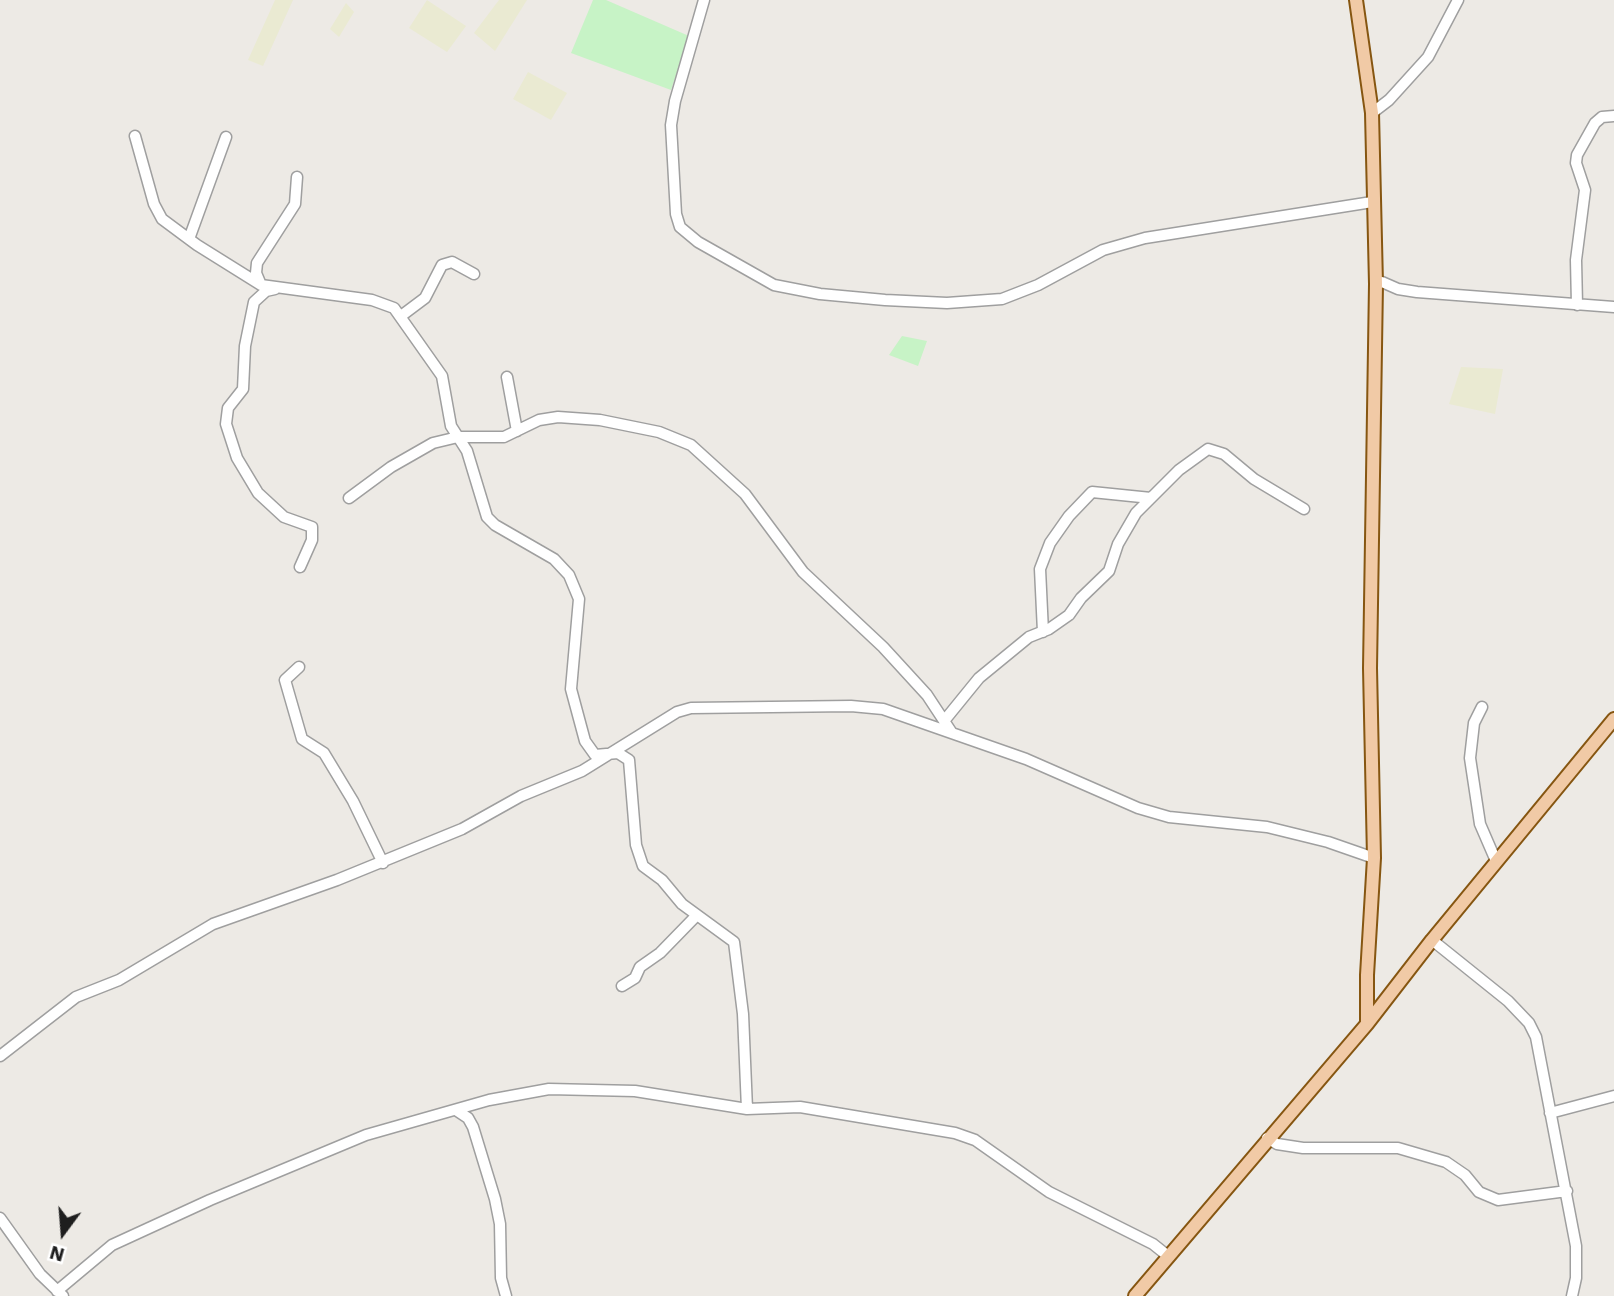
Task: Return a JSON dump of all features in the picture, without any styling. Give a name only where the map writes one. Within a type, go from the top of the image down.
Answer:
[{"type":"main road","points":[[1356,0],[1372,113],[1376,284],[1370,668],[1374,858],[1367,1024]]},
{"type":"main road","points":[[1135,1296],[1267,1138],[1367,1024],[1432,940],[1614,719]]},
{"type":"street","points":[[704,0],[675,101],[671,125],[676,214],[680,227],[698,243],[774,285],[820,294],[885,300],[947,303],[1002,299],[1038,285],[1103,250],[1145,238],[1372,202]]},
{"type":"street","points":[[1372,113],[1389,100],[1428,57],[1458,0]]},
{"type":"street","points":[[1577,305],[1576,267],[1585,190],[1576,163],[1577,155],[1595,123],[1602,117],[1614,116]]},
{"type":"street","points":[[135,136],[154,204],[162,219],[188,239],[261,285],[372,300],[394,308],[419,348],[442,376],[448,415],[467,451],[487,517],[495,525],[554,559],[572,582],[579,599],[571,689],[590,751],[599,756],[612,753],[625,755],[629,760],[639,859],[647,870],[662,880],[682,904],[728,935],[736,949],[746,1046],[747,1109]]},
{"type":"street","points":[[188,239],[226,138]]},
{"type":"street","points":[[261,285],[256,273],[257,263],[295,204],[296,177]]},
{"type":"street","points":[[401,316],[425,298],[442,265],[452,262],[474,274]]},
{"type":"street","points":[[1376,284],[1382,282],[1398,289],[1418,292],[1614,307]]},
{"type":"street","points":[[275,289],[266,290],[254,302],[244,346],[243,389],[228,408],[226,424],[237,458],[257,493],[284,517],[312,527],[312,540],[300,567]]},
{"type":"street","points":[[507,377],[517,431]]},
{"type":"street","points":[[349,498],[391,467],[423,449],[458,437],[504,436],[539,420],[558,417],[600,420],[659,432],[691,445],[745,494],[803,572],[883,647],[927,695],[952,733]]},
{"type":"street","points":[[944,720],[979,678],[1029,637],[1069,615],[1081,598],[1109,571],[1118,544],[1136,513],[1179,470],[1208,449],[1224,454],[1254,478],[1304,509]]},
{"type":"street","points":[[1042,632],[1040,569],[1050,543],[1069,516],[1092,492],[1151,498]]},
{"type":"street","points":[[299,667],[285,680],[302,739],[324,753],[353,801],[383,863]]},
{"type":"street","points":[[0,1056],[76,997],[120,979],[214,924],[383,863],[462,829],[505,804],[558,783],[677,712],[713,706],[851,706],[883,709],[1026,759],[1139,808],[1189,820],[1267,827],[1328,842],[1374,858]]},
{"type":"street","points":[[1482,707],[1474,723],[1470,758],[1480,824],[1496,862]]},
{"type":"street","points":[[622,986],[635,978],[640,967],[660,953],[697,915]]},
{"type":"street","points":[[1432,940],[1508,1001],[1529,1023],[1536,1037],[1576,1246],[1576,1278],[1572,1296]]},
{"type":"street","points":[[0,1218],[40,1274],[60,1293],[111,1245],[210,1200],[366,1135],[528,1092],[587,1088],[635,1091],[747,1109],[800,1107],[955,1133],[975,1140],[1049,1192],[1153,1244],[1168,1256]]},
{"type":"street","points":[[1550,1113],[1614,1096]]},
{"type":"street","points":[[456,1110],[468,1118],[473,1126],[488,1175],[500,1224],[501,1278],[506,1296]]},
{"type":"street","points":[[1267,1138],[1277,1144],[1303,1148],[1398,1148],[1446,1163],[1489,1198],[1567,1191]]},
{"type":"green space","points":[[275,0],[293,0],[263,66],[248,60]]},
{"type":"green space","points":[[427,0],[466,26],[447,52],[409,28]]},
{"type":"green space","points":[[499,0],[527,0],[495,51],[474,33]]},
{"type":"green space","points":[[593,0],[606,0],[689,36],[671,90],[571,53]]},
{"type":"green space","points":[[346,3],[354,12],[339,37],[330,29]]},
{"type":"green space","points":[[528,72],[567,93],[551,120],[513,99]]},
{"type":"green space","points":[[902,336],[927,341],[918,366],[889,355]]},
{"type":"green space","points":[[1461,367],[1503,369],[1495,414],[1449,404]]}]
